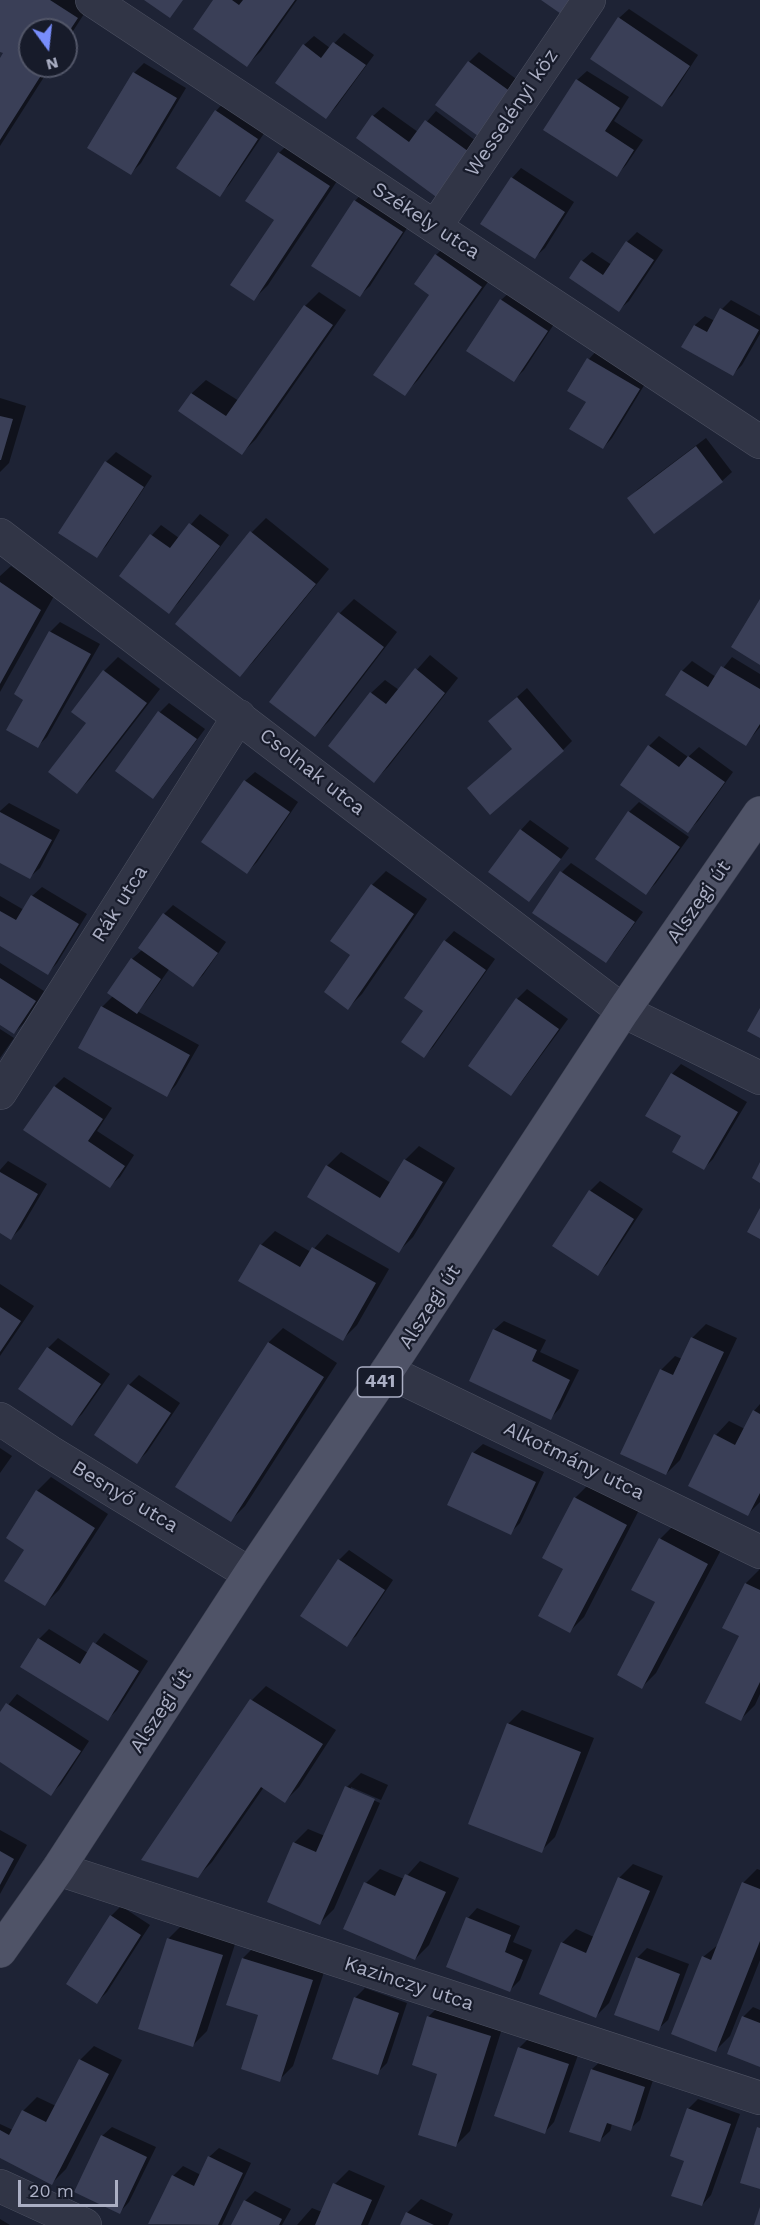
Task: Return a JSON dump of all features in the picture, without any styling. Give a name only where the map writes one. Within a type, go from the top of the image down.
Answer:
[{"type":"main road","name":"Alszegi út","points":[[0,1950],[58,1869],[250,1574],[387,1371],[623,1011],[760,813]]},
{"type":"street","name":"Székely utca","points":[[92,0],[760,442]]},
{"type":"street","name":"Wesselényi köz","points":[[435,227],[589,0]]},
{"type":"street","name":"Csolnak utca","points":[[0,535],[623,1011],[760,1078]]},
{"type":"street","name":"Rák utca","points":[[0,1093],[239,716]]},
{"type":"street","name":"Alkotmány utca","points":[[387,1371],[760,1551]]},
{"type":"street","name":"Besnyő utca","points":[[0,1419],[250,1574]]},
{"type":"street","name":"Kazinczy utca","points":[[58,1869],[760,2098]]},
{"type":"street","points":[[0,2186],[86,2225]]},
{"type":"building","points":[[0,0],[50,0],[78,18],[18,18],[18,78],[39,78],[0,140],[0,58],[3,53],[0,52]]},
{"type":"building","points":[[144,0],[183,0],[170,18]]},
{"type":"building","points":[[213,0],[232,0],[239,5],[243,0],[295,0],[247,67],[193,29]]},
{"type":"building","points":[[541,0],[575,0],[564,16]]},
{"type":"building","points":[[618,17],[690,66],[662,107],[590,59]]},
{"type":"building","points":[[333,42],[366,65],[326,119],[275,83],[303,44],[321,58]]},
{"type":"building","points":[[468,61],[511,92],[478,136],[435,105]]},
{"type":"building","points":[[133,72],[177,98],[131,175],[87,148]]},
{"type":"building","points":[[576,79],[620,108],[605,131],[634,150],[617,177],[543,130]]},
{"type":"building","points":[[215,110],[258,139],[220,197],[176,168]]},
{"type":"building","points":[[372,115],[409,142],[425,120],[472,154],[439,199],[356,138]]},
{"type":"building","points":[[278,152],[330,186],[254,301],[230,285],[274,220],[245,201]]},
{"type":"building","points":[[511,177],[565,212],[535,259],[480,224]]},
{"type":"building","points":[[354,200],[403,232],[360,297],[311,266]]},
{"type":"building","points":[[626,241],[654,260],[619,312],[569,278],[581,260],[603,275]]},
{"type":"building","points":[[435,254],[482,287],[405,396],[373,375],[429,295],[414,284]]},
{"type":"building","points":[[500,299],[548,331],[514,382],[466,351]]},
{"type":"building","points":[[304,305],[333,325],[242,455],[178,411],[191,393],[226,416]]},
{"type":"building","points":[[720,308],[759,330],[733,376],[681,347],[694,325],[707,332]]},
{"type":"building","points":[[587,358],[640,389],[603,449],[569,429],[586,402],[567,391]]},
{"type":"building","points":[[0,416],[13,419],[1,460],[0,460]]},
{"type":"building","points":[[696,446],[723,482],[654,534],[627,498]]},
{"type":"building","points":[[105,461],[144,487],[97,558],[58,533]]},
{"type":"building","points":[[189,523],[220,546],[169,614],[119,576],[150,534],[170,548]]},
{"type":"building","points":[[250,531],[316,584],[240,677],[175,624]]},
{"type":"building","points":[[0,582],[41,610],[0,684]]},
{"type":"building","points":[[760,599],[760,665],[731,647]]},
{"type":"building","points":[[338,612],[384,647],[315,737],[269,702]]},
{"type":"building","points":[[49,631],[91,654],[38,748],[6,730],[23,700],[14,694]]},
{"type":"building","points":[[721,666],[760,689],[760,724],[746,746],[665,695],[681,670],[708,687]]},
{"type":"building","points":[[415,668],[445,693],[374,783],[328,746],[370,692],[386,704]]},
{"type":"building","points":[[103,670],[147,703],[77,794],[48,772],[86,723],[71,712]]},
{"type":"building","points":[[517,697],[564,751],[490,815],[467,788],[512,749],[488,721]]},
{"type":"building","points":[[158,711],[197,739],[153,799],[115,771]]},
{"type":"building","points":[[648,745],[679,767],[688,756],[725,782],[688,833],[620,785]]},
{"type":"building","points":[[244,780],[290,812],[247,874],[201,842]]},
{"type":"building","points":[[628,811],[680,847],[646,895],[595,859]]},
{"type":"building","points":[[0,812],[52,840],[30,879],[0,863]]},
{"type":"building","points":[[520,829],[561,859],[529,902],[488,872]]},
{"type":"building","points":[[560,871],[635,922],[606,963],[532,913]]},
{"type":"building","points":[[371,884],[414,914],[348,1010],[324,992],[350,955],[330,941]]},
{"type":"building","points":[[31,895],[79,924],[48,975],[0,946],[0,911],[16,920]]},
{"type":"building","points":[[163,913],[218,953],[193,987],[138,948]]},
{"type":"building","points":[[444,940],[486,970],[424,1058],[401,1042],[423,1011],[404,998]]},
{"type":"building","points":[[131,958],[161,979],[137,1014],[107,993]]},
{"type":"building","points":[[0,978],[36,1001],[14,1034],[0,1025]]},
{"type":"building","points":[[516,998],[559,1029],[511,1096],[468,1066]]},
{"type":"building","points":[[101,1006],[190,1055],[167,1097],[78,1048]]},
{"type":"building","points":[[760,1008],[760,1038],[747,1031]]},
{"type":"building","points":[[671,1073],[738,1112],[704,1170],[672,1152],[681,1136],[645,1116]]},
{"type":"building","points":[[54,1086],[103,1119],[88,1141],[125,1166],[110,1188],[23,1130]]},
{"type":"building","points":[[404,1159],[443,1182],[399,1253],[307,1197],[326,1165],[380,1198]]},
{"type":"building","points":[[760,1162],[760,1183],[752,1178]]},
{"type":"building","points":[[0,1172],[38,1194],[11,1240],[0,1233]]},
{"type":"building","points":[[589,1190],[634,1219],[598,1276],[552,1246]]},
{"type":"building","points":[[760,1208],[760,1239],[747,1232]]},
{"type":"building","points":[[260,1244],[300,1267],[312,1247],[376,1283],[343,1341],[238,1281]]},
{"type":"building","points":[[0,1307],[21,1321],[0,1352]]},
{"type":"building","points":[[493,1329],[537,1350],[532,1361],[570,1380],[551,1420],[469,1381]]},
{"type":"building","points":[[691,1337],[724,1352],[666,1475],[620,1454],[660,1369],[673,1375]]},
{"type":"building","points":[[268,1342],[324,1377],[231,1522],[175,1487]]},
{"type":"building","points":[[47,1347],[101,1384],[72,1426],[18,1389]]},
{"type":"building","points":[[128,1384],[171,1413],[137,1464],[94,1435]]},
{"type":"building","points":[[753,1410],[760,1414],[760,1493],[748,1516],[688,1486],[714,1434],[735,1445]]},
{"type":"building","points":[[472,1452],[536,1482],[511,1535],[447,1505]]},
{"type":"building","points":[[36,1490],[95,1528],[45,1606],[4,1581],[24,1550],[6,1538]]},
{"type":"building","points":[[574,1497],[627,1525],[570,1633],[538,1616],[563,1569],[542,1558]]},
{"type":"building","points":[[659,1538],[708,1564],[642,1689],[617,1675],[655,1602],[631,1590]]},
{"type":"building","points":[[338,1559],[385,1590],[347,1647],[300,1616]]},
{"type":"building","points":[[745,1583],[760,1590],[760,1682],[741,1721],[705,1703],[739,1636],[722,1628]]},
{"type":"building","points":[[38,1638],[80,1664],[93,1642],[139,1671],[108,1721],[20,1667]]},
{"type":"building","points":[[250,1699],[323,1744],[285,1803],[261,1787],[198,1878],[141,1860]]},
{"type":"building","points":[[6,1703],[81,1751],[51,1796],[0,1762],[0,1712]]},
{"type":"building","points":[[507,1723],[581,1752],[542,1853],[468,1824]]},
{"type":"building","points":[[345,1786],[375,1799],[320,1925],[267,1902],[293,1842],[316,1852]]},
{"type":"building","points":[[0,1851],[14,1859],[0,1885]]},
{"type":"building","points":[[405,1874],[446,1892],[415,1960],[343,1929],[364,1882],[395,1896]]},
{"type":"building","points":[[618,1877],[650,1891],[596,2018],[539,1994],[561,1942],[586,1953]]},
{"type":"building","points":[[742,1882],[760,1889],[760,1941],[716,2052],[671,2034],[702,1956],[711,1960]]},
{"type":"building","points":[[110,1915],[141,1935],[97,2004],[66,1984]]},
{"type":"building","points":[[466,1917],[511,1935],[505,1952],[523,1960],[510,1992],[446,1967]]},
{"type":"building","points":[[167,1938],[223,1955],[193,2047],[138,2029]]},
{"type":"building","points":[[636,1957],[680,1974],[659,2031],[614,2015]]},
{"type":"building","points":[[242,1958],[313,1980],[280,2082],[241,2069],[258,2015],[226,2005]]},
{"type":"building","points":[[354,1997],[399,2013],[378,2075],[332,2059]]},
{"type":"building","points":[[427,2016],[491,2036],[456,2147],[418,2135],[437,2074],[412,2065]]},
{"type":"building","points":[[742,2016],[760,2023],[760,2067],[727,2054]]},
{"type":"building","points":[[518,2047],[569,2064],[545,2134],[494,2116]]},
{"type":"building","points":[[79,2059],[109,2074],[52,2185],[0,2158],[0,2130],[9,2135],[22,2110],[46,2122]]},
{"type":"building","points":[[591,2069],[645,2087],[631,2131],[607,2123],[600,2142],[569,2132]]},
{"type":"building","points":[[687,2108],[731,2124],[702,2206],[671,2196],[684,2161],[670,2156]]},
{"type":"building","points":[[757,2127],[760,2128],[760,2189],[740,2183]]},
{"type":"building","points":[[101,2135],[147,2157],[120,2214],[74,2192]]},
{"type":"building","points":[[208,2156],[243,2173],[218,2225],[148,2224],[172,2175],[194,2186]]},
{"type":"building","points":[[333,2183],[372,2200],[361,2225],[315,2225]]},
{"type":"building","points":[[244,2200],[282,2219],[279,2225],[231,2225]]},
{"type":"building","points":[[760,2207],[760,2225],[754,2225]]},
{"type":"building","points":[[406,2212],[434,2225],[400,2225]]}]
